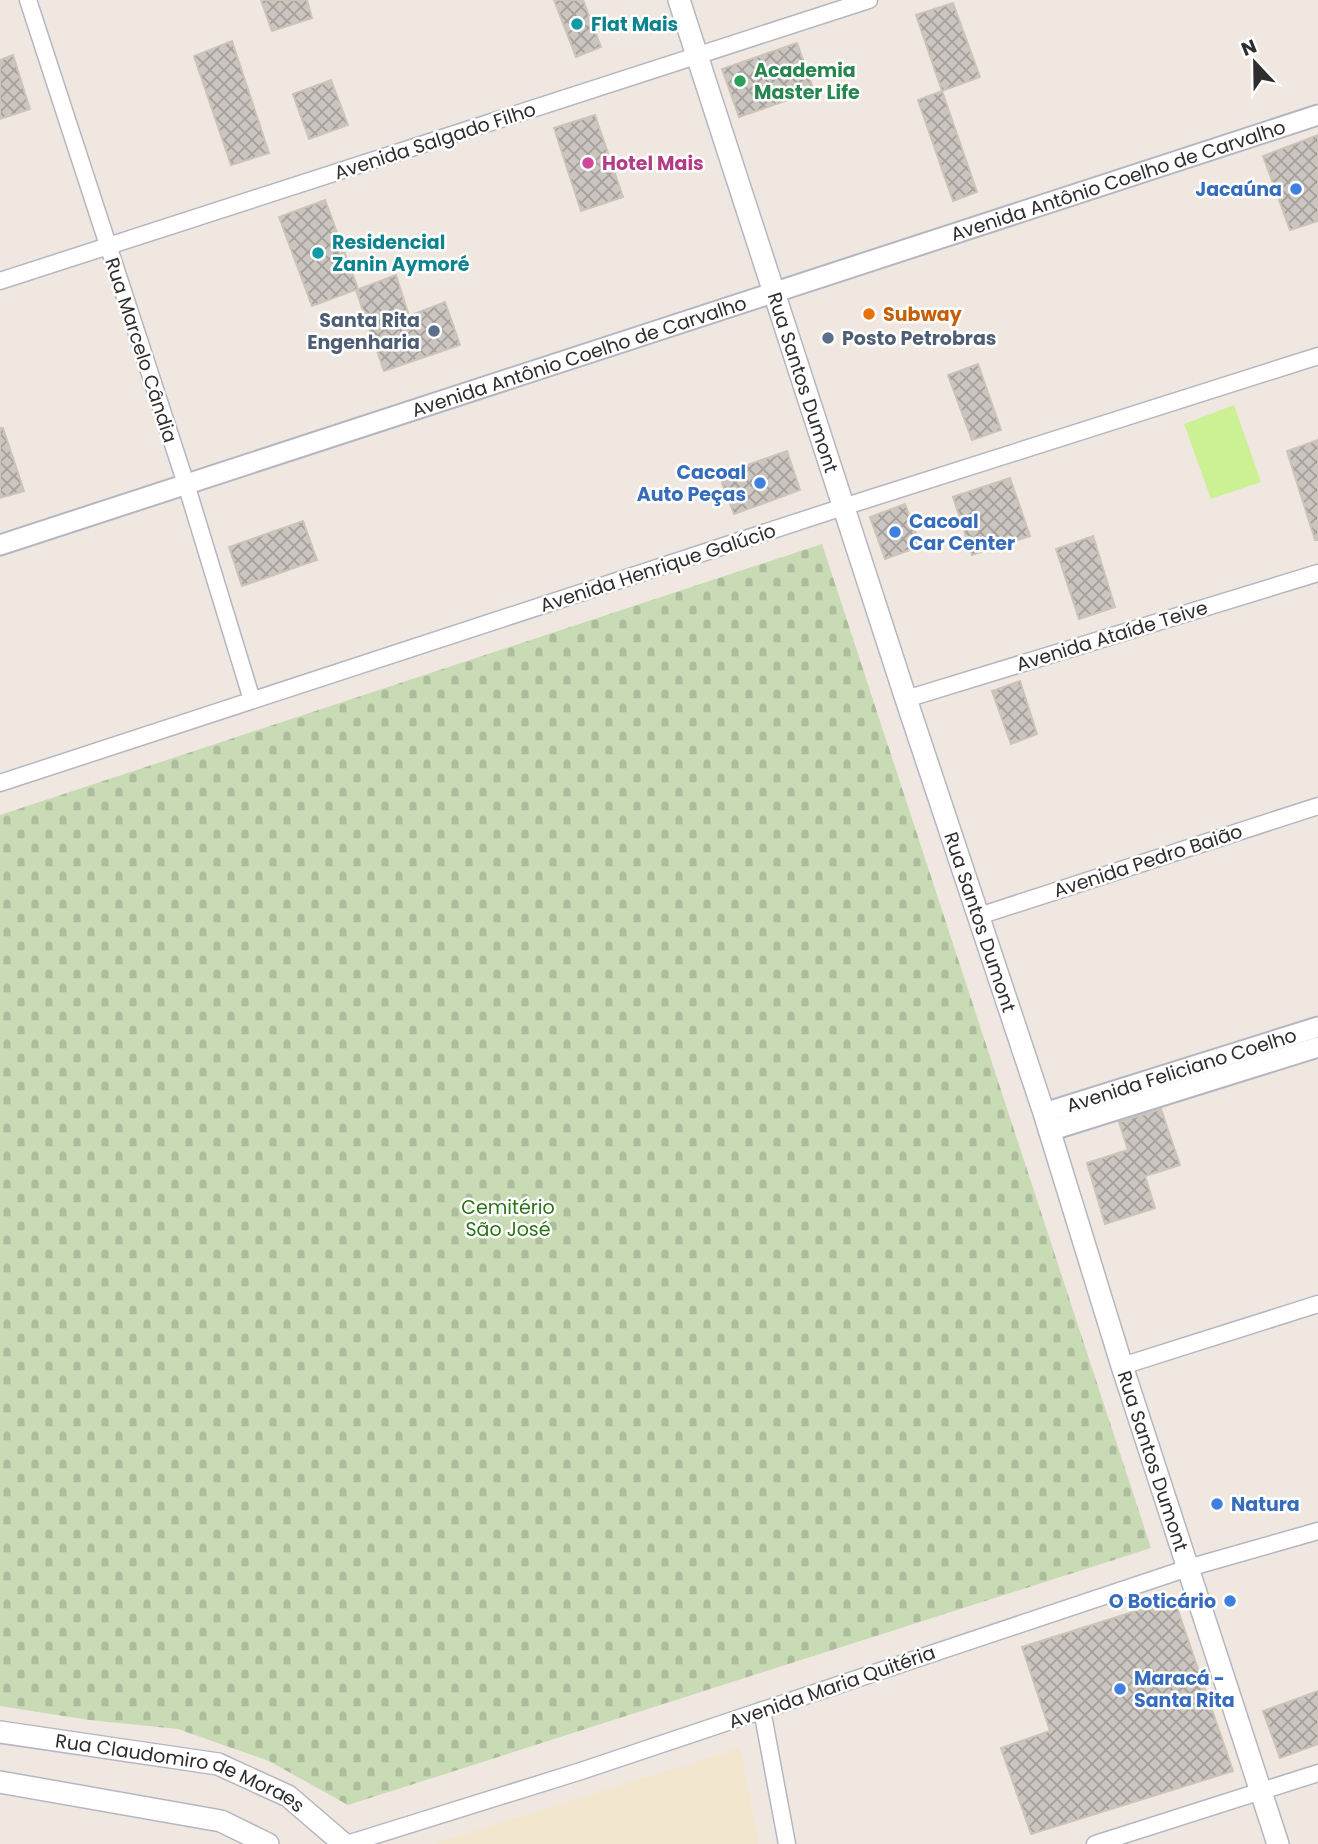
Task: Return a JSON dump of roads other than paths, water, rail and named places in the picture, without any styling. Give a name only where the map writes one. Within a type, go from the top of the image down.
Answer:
[{"type":"main road","name":"Rua Santos Dumont","points":[[679,0],[1046,1122],[1122,1366],[1278,1844]]},
{"type":"main road","name":"Rua Claudomiro de Moraes","points":[[0,1732],[218,1764],[288,1796],[345,1844]]},
{"type":"main road","name":"Rua Claudomiro de Moraes","points":[[0,1782],[221,1821],[268,1844]]},
{"type":"street","name":"Rua Marcelo Cândia","points":[[28,0],[186,484],[252,700]]},
{"type":"street","name":"Avenida Salgado Filho","points":[[0,281],[869,0]]},
{"type":"street","name":"Avenida Antônio Coelho de Carvalho","points":[[0,545],[1318,115]]},
{"type":"street","name":"Avenida Henrique Galúcio","points":[[0,783],[844,507],[1318,356]]},
{"type":"street","name":"Avenida Ataíde Teive","points":[[906,699],[1318,573]]},
{"type":"street","name":"Avenida Pedro Baião","points":[[979,916],[1318,806]]},
{"type":"street","name":"Avenida Feliciano Coelho","points":[[1046,1122],[1318,1027]]},
{"type":"street","name":"Avenida Feliciano Coelho","points":[[1046,1122],[1318,1047]]},
{"type":"street","points":[[1122,1366],[1318,1304]]},
{"type":"street","name":"Avenida Maria Quitéria","points":[[345,1844],[581,1772],[1188,1568],[1318,1531]]},
{"type":"street","points":[[762,1710],[787,1844]]},
{"type":"street","points":[[1095,1844],[1318,1773]]},
{"type":"place","name":"Flat Mais","points":[[577,24]]},
{"type":"place","name":"Academia Master Life","points":[[740,81]]},
{"type":"place","name":"Hotel Mais","points":[[588,163]]},
{"type":"place","name":"Jacaúna","points":[[1296,189]]},
{"type":"place","name":"Residencial Zanin Aymoré","points":[[318,253]]},
{"type":"place","name":"Subway","points":[[869,314]]},
{"type":"place","name":"Santa Rita Engenharia","points":[[434,331]]},
{"type":"place","name":"Posto Petrobras","points":[[828,338]]},
{"type":"place","name":"Cacoal Auto Peças","points":[[760,483]]},
{"type":"place","name":"Cacoal Car Center","points":[[895,532]]},
{"type":"place","name":"Natura","points":[[1217,1504]]},
{"type":"place","name":"O Boticário","points":[[1230,1601]]},
{"type":"place","name":"Maracá - Santa Rita","points":[[1120,1689]]},
{"type":"park label","name":"Cemitério São José","points":[[508,1218]]}]
